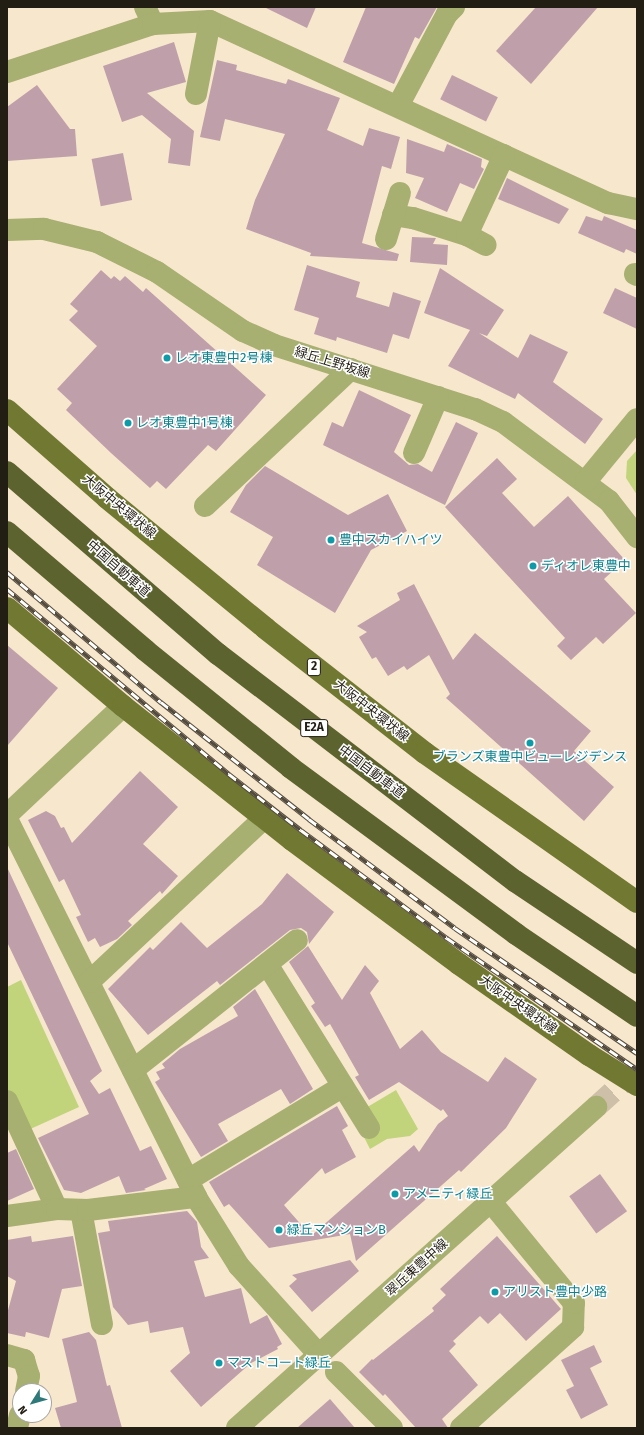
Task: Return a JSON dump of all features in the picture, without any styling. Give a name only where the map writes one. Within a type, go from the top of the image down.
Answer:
[{"type":"highway","name":"中国自動車道","points":[[7,472],[224,659],[515,881],[637,963]]},
{"type":"highway","points":[[7,532],[139,645],[291,768],[516,934],[637,1016]]},
{"type":"main road","name":"大阪中央環状線","points":[[7,410],[265,628],[424,752],[637,902]]},
{"type":"main road","name":"大阪中央環状線","points":[[7,608],[122,706],[264,818],[459,964],[589,1055],[637,1085]]},
{"type":"street","points":[[398,106],[447,14],[454,7]]},
{"type":"street","points":[[7,72],[149,16],[210,21],[608,203],[637,209]]},
{"type":"street","points":[[196,94],[210,21]]},
{"type":"street","points":[[466,235],[504,155]]},
{"type":"street","points":[[386,239],[400,193]]},
{"type":"street","points":[[394,215],[413,218],[466,235],[486,245]]},
{"type":"street","name":"緑丘上野坂線","points":[[7,230],[44,229],[97,242],[157,272],[243,331],[274,345],[438,397],[503,422],[586,481],[609,502],[637,537]]},
{"type":"street","points":[[205,506],[351,369]]},
{"type":"street","points":[[414,453],[438,397]]},
{"type":"street","points":[[586,481],[637,419]]},
{"type":"street","points":[[7,816],[122,706]]},
{"type":"street","points":[[89,982],[264,818]]},
{"type":"street","points":[[7,819],[192,1189],[239,1266],[319,1355]]},
{"type":"street","points":[[132,1070],[297,940]]},
{"type":"street","points":[[267,964],[369,1128]]},
{"type":"street","points":[[7,1216],[57,1209],[82,1210],[192,1189],[343,1086]]},
{"type":"street","points":[[7,1101],[57,1209]]},
{"type":"street","name":"翠丘東豊中線","points":[[237,1428],[596,1107]]},
{"type":"street","points":[[461,1428],[573,1327],[574,1303],[491,1202]]},
{"type":"street","points":[[82,1210],[102,1324]]},
{"type":"street","points":[[7,1355],[24,1360],[29,1376],[28,1383]]},
{"type":"street","points":[[336,1372],[392,1428]]},
{"type":"green space","points":[[637,450],[637,495],[626,478],[627,461]]},
{"type":"green space","points":[[21,980],[79,1107],[26,1131],[7,1088],[7,987]]},
{"type":"green space","points":[[396,1090],[418,1129],[410,1136],[387,1139],[370,1149],[363,1135],[364,1109]]},
{"type":"building","points":[[264,7],[316,7],[307,28]]},
{"type":"building","points":[[366,7],[437,7],[419,39],[415,37],[394,84],[343,62]]},
{"type":"building","points":[[536,7],[598,7],[531,84],[496,51]]},
{"type":"building","points":[[174,42],[186,82],[147,93],[194,131],[190,166],[168,163],[171,139],[142,115],[122,122],[103,66]]},
{"type":"building","points":[[217,60],[237,65],[236,70],[286,84],[288,79],[340,98],[327,130],[363,146],[369,128],[400,137],[391,169],[382,166],[362,243],[399,254],[397,261],[310,256],[311,253],[246,229],[255,200],[285,134],[225,119],[220,141],[200,137]]},
{"type":"building","points":[[452,75],[498,97],[486,122],[440,99]]},
{"type":"building","points":[[37,85],[70,129],[75,129],[77,156],[7,161],[7,107]]},
{"type":"building","points":[[407,139],[444,152],[447,144],[482,159],[481,167],[484,169],[474,189],[460,183],[447,212],[415,198],[424,178],[406,173]]},
{"type":"building","points":[[123,153],[132,200],[101,206],[92,159]]},
{"type":"building","points":[[507,178],[569,209],[559,224],[498,199]]},
{"type":"building","points":[[586,216],[602,221],[604,216],[637,230],[637,254],[626,249],[624,253],[578,233]]},
{"type":"building","points":[[412,237],[436,238],[433,244],[448,245],[447,265],[410,262]]},
{"type":"building","points":[[307,265],[360,282],[356,297],[389,307],[393,292],[421,301],[409,339],[393,334],[387,353],[337,337],[336,341],[314,334],[319,318],[294,310]]},
{"type":"building","points":[[440,268],[504,310],[487,336],[479,333],[518,358],[530,334],[568,352],[553,382],[603,419],[585,444],[518,393],[515,399],[448,366],[470,330],[424,313]]},
{"type":"building","points":[[101,270],[111,279],[114,276],[120,281],[125,276],[143,292],[146,288],[266,395],[216,451],[208,445],[166,489],[157,481],[150,488],[111,453],[66,410],[72,403],[57,389],[97,346],[69,320],[78,311],[70,304]]},
{"type":"building","points":[[615,288],[637,298],[637,329],[603,313]]},
{"type":"building","points":[[359,390],[411,415],[394,452],[409,465],[418,464],[432,472],[456,422],[478,433],[445,505],[323,445],[332,422],[343,427]]},
{"type":"building","name":"ディオレ東豊中","points":[[497,458],[517,479],[502,493],[534,527],[568,496],[625,560],[604,579],[636,613],[603,644],[596,637],[571,660],[557,646],[565,638],[445,507]]},
{"type":"building","name":"豊中スカイハイツ","points":[[265,466],[348,515],[388,494],[407,531],[371,550],[335,613],[257,565],[273,537],[230,512],[246,485]]},
{"type":"building","points":[[414,584],[453,660],[475,633],[591,731],[574,751],[614,787],[584,821],[446,698],[450,694],[429,655],[407,670],[404,666],[388,676],[376,657],[372,659],[359,637],[367,632],[357,626],[400,600],[397,593]]},
{"type":"building","points":[[7,645],[58,688],[7,746]]},
{"type":"building","points":[[140,771],[178,807],[143,844],[178,876],[162,894],[160,891],[128,921],[132,925],[117,939],[100,947],[95,938],[88,942],[76,917],[81,915],[64,879],[59,882],[28,820],[46,811],[55,816],[61,828],[64,827],[72,843]]},
{"type":"building","points":[[7,867],[102,1071],[90,1081],[99,1094],[110,1088],[140,1151],[151,1146],[167,1179],[144,1189],[146,1190],[126,1193],[119,1176],[81,1193],[64,1190],[38,1138],[89,1114],[7,942]]},
{"type":"building","points":[[287,873],[334,912],[309,944],[307,932],[301,928],[290,930],[220,985],[217,981],[148,1035],[108,989],[150,947],[153,950],[181,922],[207,948],[262,904]]},
{"type":"building","points":[[308,946],[342,1000],[365,965],[379,981],[370,993],[400,1049],[422,1030],[441,1052],[488,1082],[505,1057],[537,1079],[506,1128],[461,1172],[459,1170],[356,1261],[350,1234],[269,1248],[229,1204],[224,1207],[209,1182],[337,1106],[348,1126],[342,1130],[356,1157],[325,1174],[322,1168],[284,1205],[311,1236],[414,1145],[419,1152],[438,1124],[448,1116],[443,1109],[441,1111],[399,1082],[369,1100],[355,1077],[359,1075],[330,1024],[325,1027],[311,1006],[315,1003],[289,962]]},
{"type":"building","points":[[255,989],[313,1089],[290,1104],[281,1089],[218,1124],[228,1141],[201,1157],[155,1082],[160,1079],[156,1072],[165,1068],[162,1064],[180,1049],[238,1016],[233,1007]]},
{"type":"building","points":[[16,1149],[34,1189],[7,1201],[7,1153]]},
{"type":"building","points":[[600,1174],[627,1211],[596,1234],[569,1196]]},
{"type":"building","points":[[187,1211],[197,1222],[201,1247],[209,1258],[194,1261],[205,1297],[241,1288],[250,1324],[267,1315],[282,1344],[277,1347],[278,1349],[251,1363],[201,1407],[170,1371],[190,1353],[183,1327],[150,1333],[148,1321],[128,1325],[113,1307],[98,1233],[110,1231],[108,1221]]},
{"type":"building","points":[[31,1236],[32,1242],[73,1236],[82,1286],[62,1289],[49,1338],[26,1332],[25,1337],[7,1333],[7,1314],[16,1281],[7,1276],[7,1240]]},
{"type":"building","points":[[497,1236],[561,1309],[526,1341],[500,1313],[488,1324],[480,1316],[453,1341],[456,1344],[449,1351],[478,1385],[442,1419],[448,1428],[416,1428],[385,1394],[383,1396],[359,1372],[372,1359],[373,1360],[434,1311],[432,1308],[446,1295],[440,1289]]},
{"type":"building","points":[[350,1260],[359,1271],[312,1312],[289,1286],[297,1279],[292,1275]]},
{"type":"building","points":[[89,1332],[96,1340],[107,1386],[110,1385],[122,1428],[61,1428],[55,1408],[77,1402],[62,1339]]},
{"type":"building","points":[[594,1345],[602,1362],[590,1368],[608,1405],[581,1419],[566,1390],[574,1386],[561,1360]]},
{"type":"building","points":[[330,1399],[355,1428],[297,1428]]},
{"type":"tunnel","points":[[596,1107],[637,1070]]},
{"type":"railway","points":[[7,572],[161,702],[309,819],[455,928],[637,1053]]},
{"type":"railway","points":[[7,589],[229,774],[301,830],[447,938],[637,1069]]},
{"type":"place","name":"レオ東豊中2号棟","points":[[167,358]]},
{"type":"place","name":"レオ東豊中1号棟","points":[[128,423]]},
{"type":"place","name":"豊中スカイハイツ","points":[[331,540]]},
{"type":"place","name":"ディオレ東豊中","points":[[533,566]]},
{"type":"place","name":"ブランズ東豊中ビューレジデンス","points":[[530,743]]},
{"type":"place","name":"アメニティ緑丘","points":[[395,1194]]},
{"type":"place","name":"緑丘マンションB","points":[[279,1230]]},
{"type":"place","name":"アリスト豊中少路","points":[[495,1292]]},
{"type":"place","name":"マストコート緑丘","points":[[219,1363]]}]
